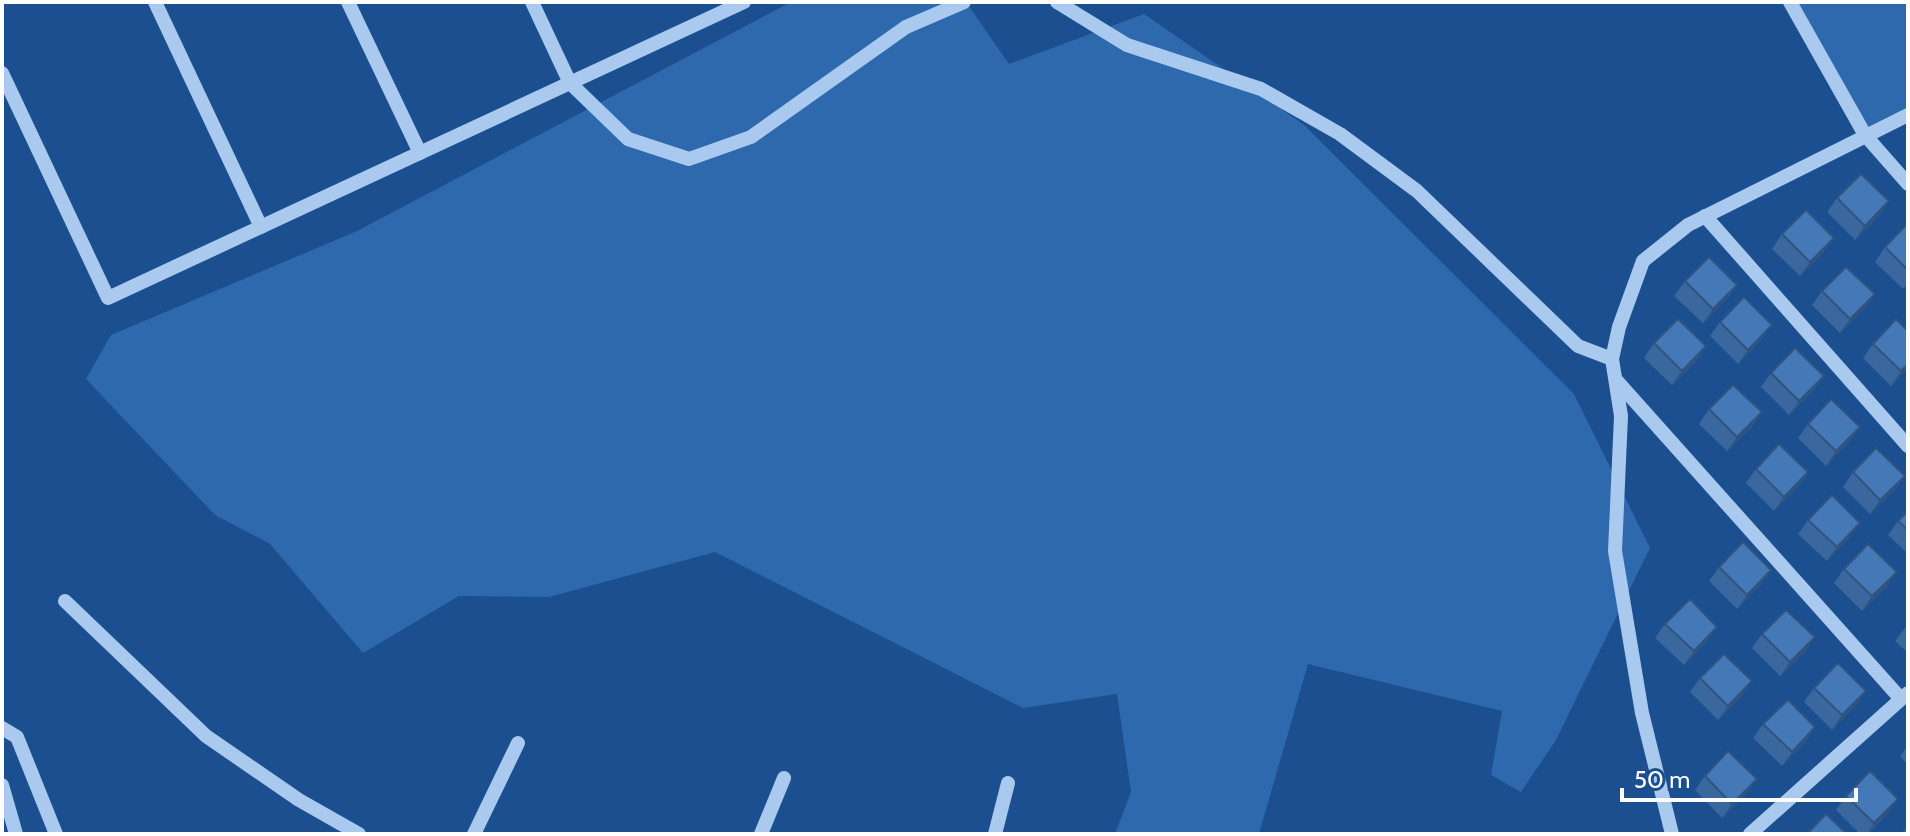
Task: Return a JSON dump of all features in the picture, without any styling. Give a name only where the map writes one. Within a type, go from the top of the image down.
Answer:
[{"type":"street","points":[[155,2],[261,227]]},
{"type":"street","points":[[348,2],[420,153]]},
{"type":"street","points":[[532,2],[570,83],[628,139],[689,159],[751,137],[906,27],[964,2]]},
{"type":"street","points":[[2,73],[108,298],[570,83],[721,7],[744,2]]},
{"type":"street","points":[[1057,2],[1127,45],[1261,89],[1340,134],[1417,191],[1578,346],[1612,359]]},
{"type":"street","points":[[1790,3],[1865,135],[1908,184]]},
{"type":"street","points":[[1672,834],[1642,713],[1615,551],[1621,416],[1612,359],[1643,261],[1688,225],[1908,115]]},
{"type":"street","points":[[1705,216],[1908,446]]},
{"type":"street","points":[[1616,380],[1905,696],[1750,834]]},
{"type":"street","points":[[65,601],[206,736],[299,800],[359,834]]},
{"type":"street","points":[[2,728],[17,737],[56,834]]},
{"type":"street","points":[[474,834],[518,743]]},
{"type":"street","points":[[761,834],[784,778]]},
{"type":"street","points":[[995,834],[1008,783]]},
{"type":"street","points":[[2,785],[16,834]]},
{"type":"shaded area","points":[[791,2],[966,2],[1009,64],[1144,14],[1303,124],[1574,394],[1650,548],[1556,740],[1521,792],[1491,775],[1502,711],[1308,664],[1259,834],[1115,834],[1131,792],[1117,694],[1023,708],[715,552],[549,597],[459,596],[363,653],[270,544],[215,515],[86,379],[111,335],[357,231]]},
{"type":"shaded area","points":[[1790,2],[1908,2],[1908,115],[1865,135]]},
{"type":"building","points":[[1861,174],[1889,201],[1865,226],[1837,198]]},
{"type":"building","points":[[1806,210],[1834,238],[1810,262],[1782,234]]},
{"type":"building","points":[[1908,223],[1908,270],[1885,247]]},
{"type":"building","points":[[1709,257],[1737,285],[1713,309],[1685,281]]},
{"type":"building","points":[[1846,267],[1875,294],[1850,319],[1822,291]]},
{"type":"building","points":[[1744,297],[1772,325],[1748,350],[1720,322]]},
{"type":"building","points":[[1678,319],[1706,346],[1682,371],[1654,343]]},
{"type":"building","points":[[1896,319],[1908,331],[1908,364],[1901,371],[1873,344]]},
{"type":"building","points":[[1795,348],[1824,376],[1799,401],[1771,373]]},
{"type":"building","points":[[1733,385],[1762,412],[1737,437],[1709,409]]},
{"type":"building","points":[[1831,399],[1860,427],[1836,451],[1808,424]]},
{"type":"building","points":[[1779,444],[1808,472],[1784,497],[1756,469]]},
{"type":"building","points":[[1876,448],[1905,476],[1880,500],[1853,472]]},
{"type":"building","points":[[1832,495],[1860,523],[1837,547],[1808,520]]},
{"type":"building","points":[[1908,511],[1908,530],[1898,521]]},
{"type":"building","points":[[1743,542],[1771,570],[1747,595],[1719,567]]},
{"type":"building","points":[[1868,544],[1897,572],[1872,596],[1844,569]]},
{"type":"building","points":[[1690,599],[1717,627],[1694,651],[1665,624]]},
{"type":"building","points":[[1786,610],[1815,637],[1790,662],[1762,634]]},
{"type":"building","points":[[1724,654],[1752,681],[1728,706],[1700,678]]},
{"type":"building","points":[[1838,663],[1866,691],[1842,715],[1814,688]]},
{"type":"building","points":[[1788,700],[1815,727],[1792,752],[1763,724]]},
{"type":"building","points":[[1728,751],[1757,779],[1732,804],[1705,776]]},
{"type":"building","points":[[1870,771],[1898,799],[1874,823],[1846,796]]},
{"type":"building","points":[[1826,814],[1847,834],[1807,834]]}]
